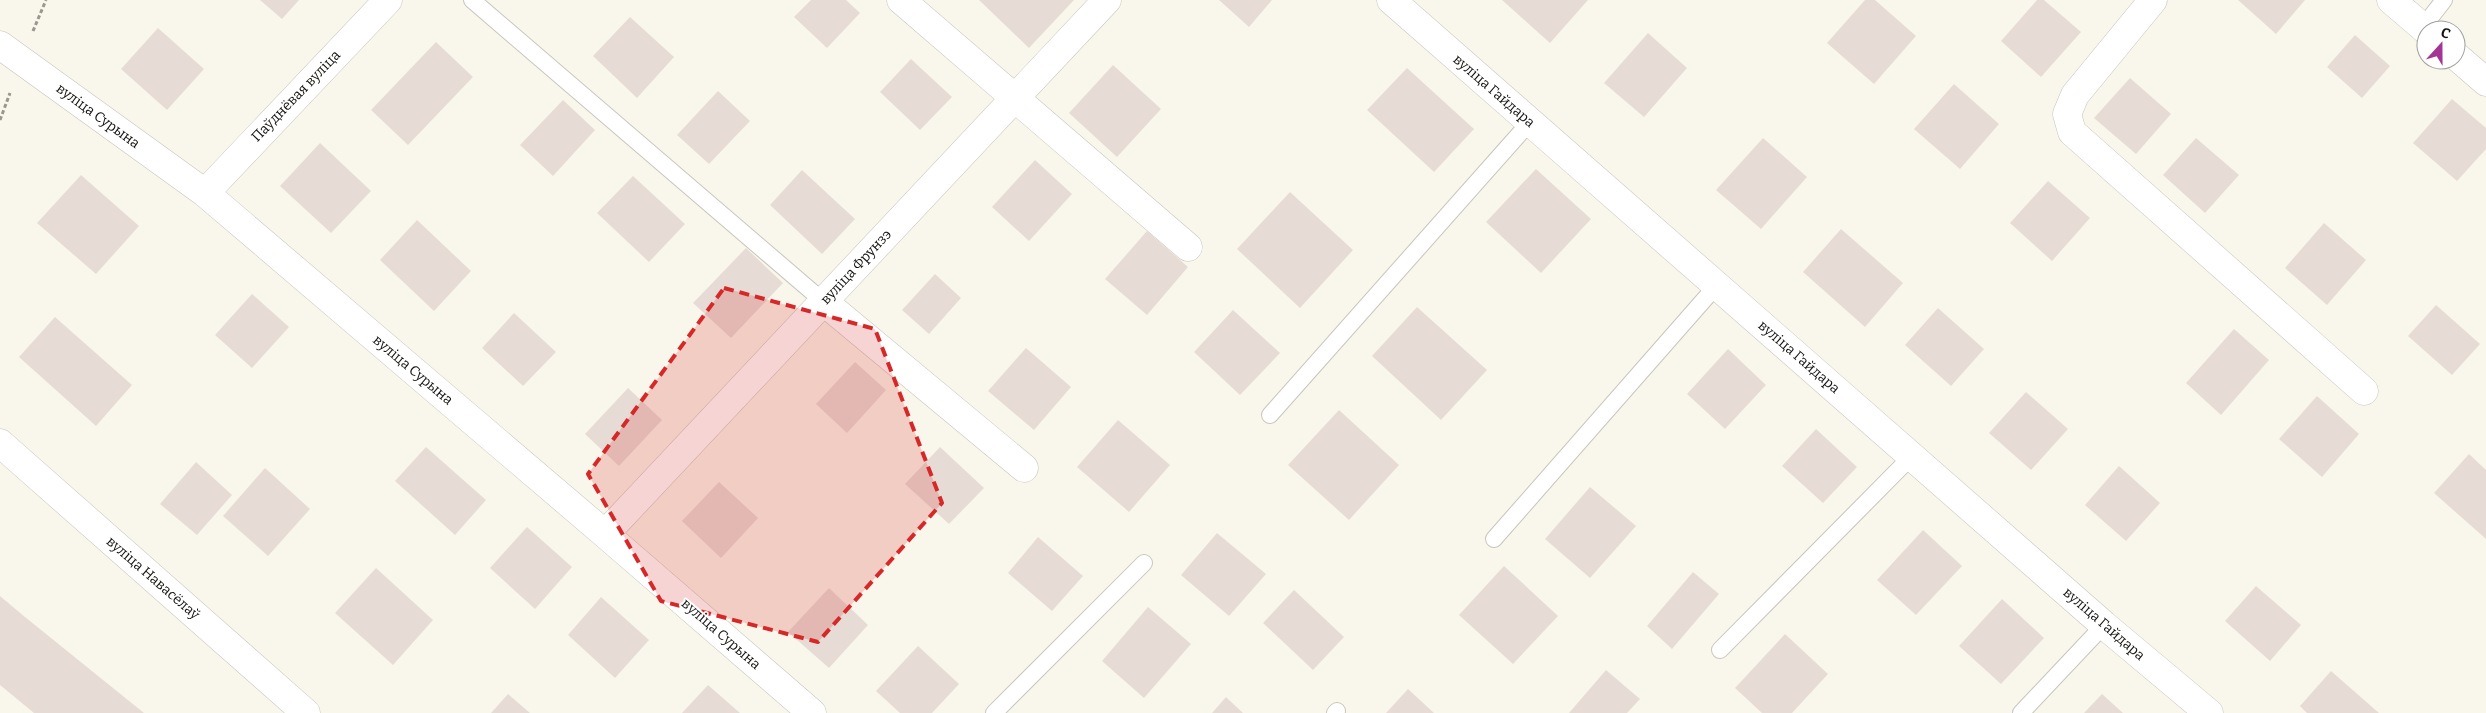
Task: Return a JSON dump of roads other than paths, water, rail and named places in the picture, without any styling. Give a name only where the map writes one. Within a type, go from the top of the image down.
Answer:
[{"type":"street","name":"Паўднёвая вуліца","points":[[204,193],[388,0]]},
{"type":"street","points":[[901,0],[1188,246]]},
{"type":"street","name":"вуліца Фрунзэ","points":[[605,534],[1107,0]]},
{"type":"street","name":"вуліца Гайдара","points":[[1391,0],[2104,624],[2209,713]]},
{"type":"street","points":[[2153,0],[2075,95],[2067,114],[2072,132],[2364,391]]},
{"type":"street","points":[[2391,0],[2416,22]]},
{"type":"street","name":"вуліца Сурына","points":[[0,45],[204,193],[812,713]]},
{"type":"street","points":[[2466,65],[2486,82]]},
{"type":"street","points":[[824,302],[1024,468]]},
{"type":"street","name":"вуліца Навасёлаў","points":[[0,443],[306,713]]},
{"type":"lane","points":[[472,0],[824,302]]},
{"type":"lane","points":[[2430,20],[2444,0]]},
{"type":"lane","points":[[1270,415],[1530,122]]},
{"type":"lane","points":[[1494,539],[1718,286]]},
{"type":"lane","points":[[1720,650],[1912,456]]},
{"type":"lane","points":[[994,713],[1144,563]]},
{"type":"lane","points":[[2021,713],[2104,624]]}]
